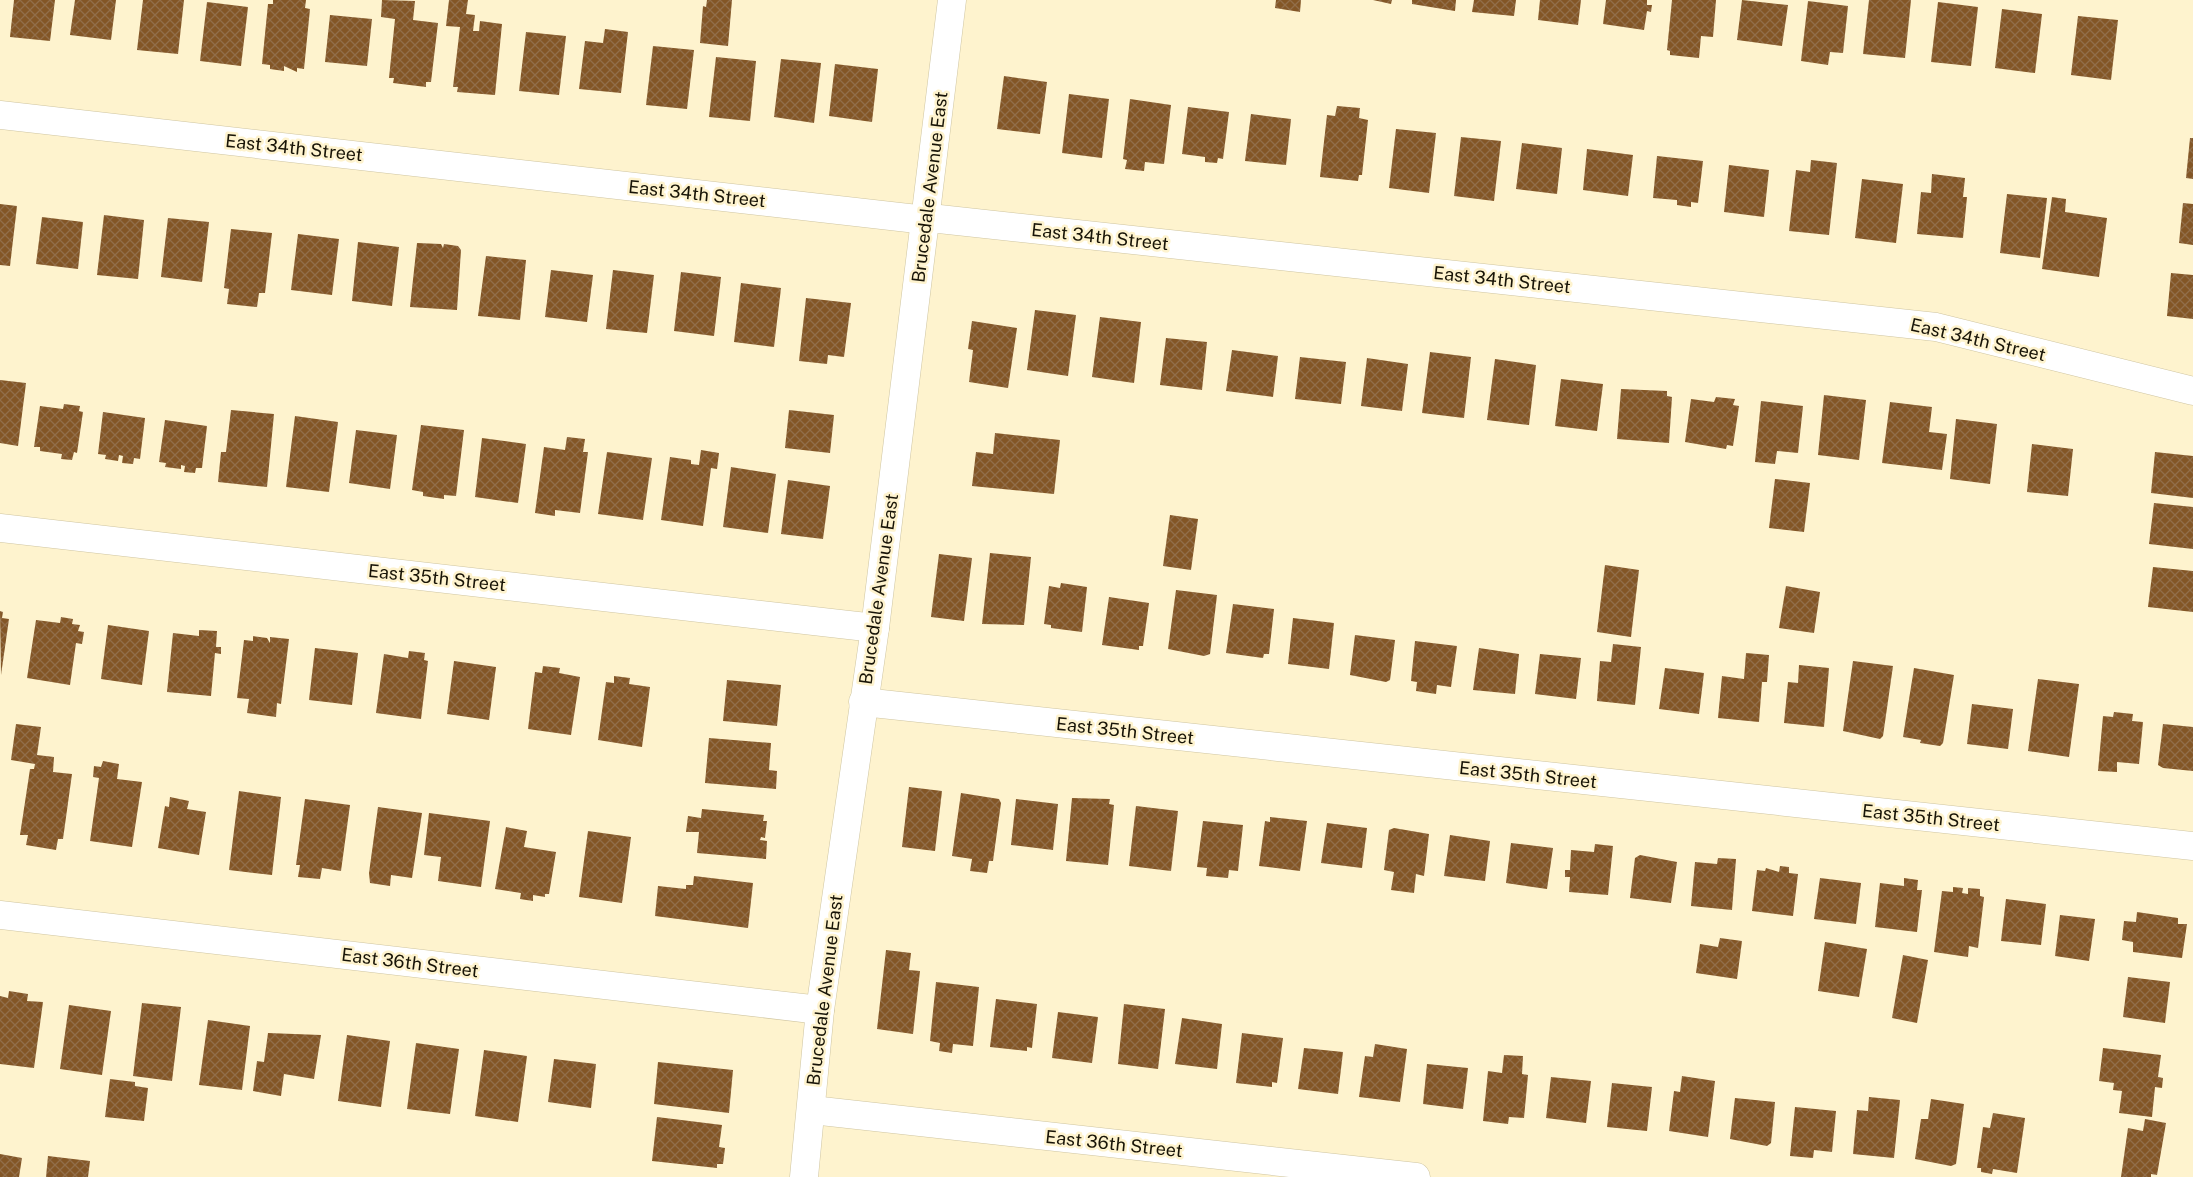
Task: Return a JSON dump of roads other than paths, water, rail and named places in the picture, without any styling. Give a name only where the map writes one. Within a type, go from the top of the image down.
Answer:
[{"type":"street","name":"Brucedale Avenue East","points":[[804,1177],[812,1110],[820,1010],[875,628],[952,0]]},
{"type":"street","name":"East 34th Street","points":[[0,115],[926,220],[939,219],[1936,327],[2193,391]]},
{"type":"street","name":"East 35th Street","points":[[0,528],[875,628]]},
{"type":"street","name":"East 35th Street","points":[[863,702],[1560,779],[2193,846]]},
{"type":"street","name":"East 36th Street","points":[[0,915],[820,1010]]},
{"type":"street","name":"East 36th Street","points":[[812,1110],[1416,1177]]}]
